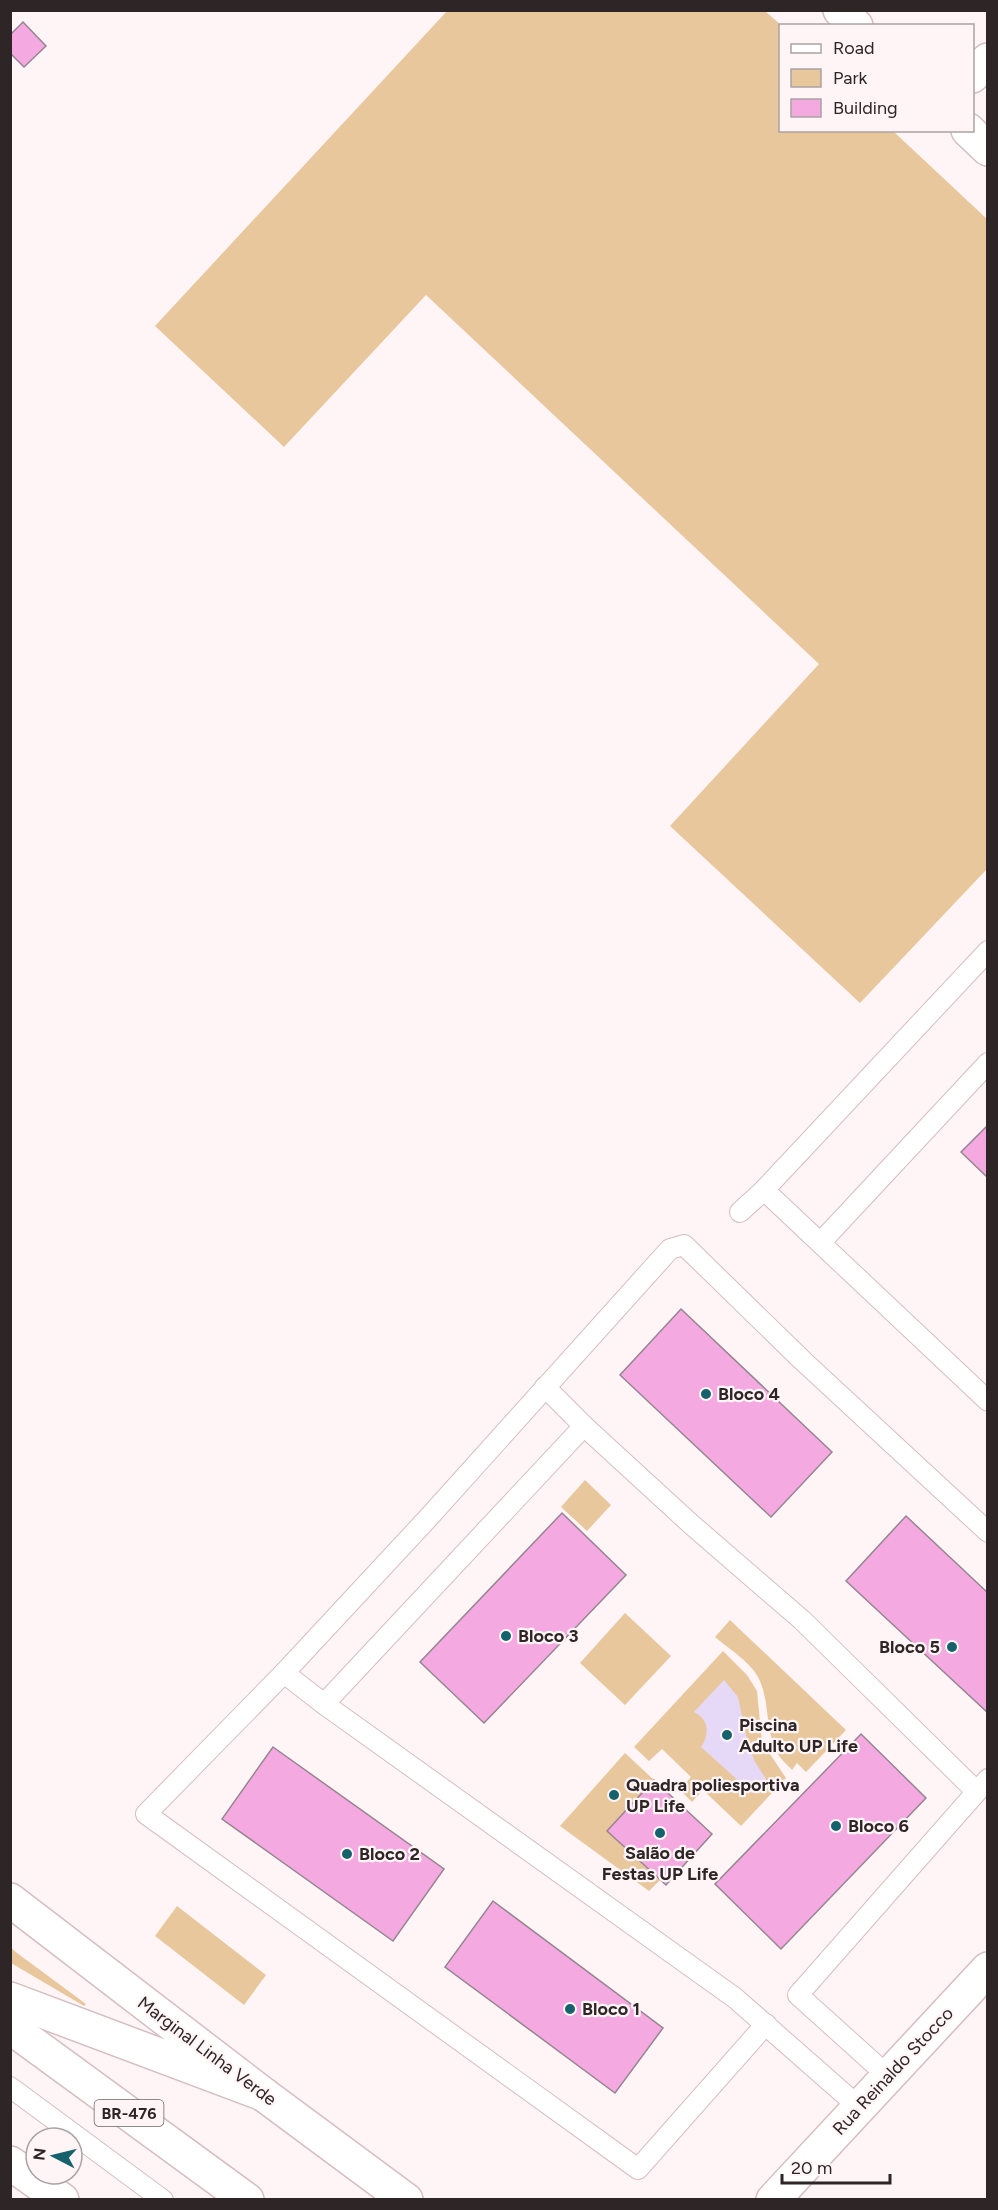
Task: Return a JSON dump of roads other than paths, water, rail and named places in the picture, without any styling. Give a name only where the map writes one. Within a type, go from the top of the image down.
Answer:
[{"type":"main road","points":[[840,10],[854,24]]},
{"type":"main road","points":[[974,73],[987,60]]},
{"type":"main road","points":[[970,132],[987,149]]},
{"type":"main road","name":"Marginal Linha Verde","points":[[10,1900],[263,2094],[406,2199]]},
{"type":"main road","name":"Rua Reinaldo Stocco","points":[[773,2199],[987,1969]]},
{"type":"main road","points":[[10,1999],[263,2094]]},
{"type":"main road","name":"BR-476","points":[[10,2027],[246,2199]]},
{"type":"main road","points":[[10,2163],[62,2199]]},
{"type":"lane","points":[[740,1212],[764,1190],[987,951]]},
{"type":"lane","points":[[821,1242],[987,1063]]},
{"type":"lane","points":[[764,1190],[987,1401]]},
{"type":"lane","points":[[766,2024],[638,2169],[146,1814],[284,1673],[670,1249],[684,1245],[802,1360],[987,1532]]},
{"type":"lane","points":[[546,1387],[584,1426],[692,1525],[802,1620],[982,1785],[798,1995],[888,2076]]},
{"type":"lane","points":[[324,1704],[584,1426]]},
{"type":"lane","points":[[284,1673],[735,1998],[859,2107]]},
{"type":"lane","points":[[10,2087],[163,2199]]},
{"type":"place","name":"Bloco 4","points":[[706,1394]]},
{"type":"place","name":"Bloco 3","points":[[506,1636]]},
{"type":"place","name":"Bloco 5","points":[[952,1647]]},
{"type":"place","name":"Piscina Adulto UP Life","points":[[727,1735]]},
{"type":"place","name":"Quadra poliesportiva UP Life","points":[[614,1795]]},
{"type":"place","name":"Bloco 6","points":[[836,1826]]},
{"type":"place","name":"Salão de Festas UP Life","points":[[660,1833]]},
{"type":"place","name":"Bloco 2","points":[[347,1854]]},
{"type":"place","name":"Bloco 1","points":[[570,2009]]}]
